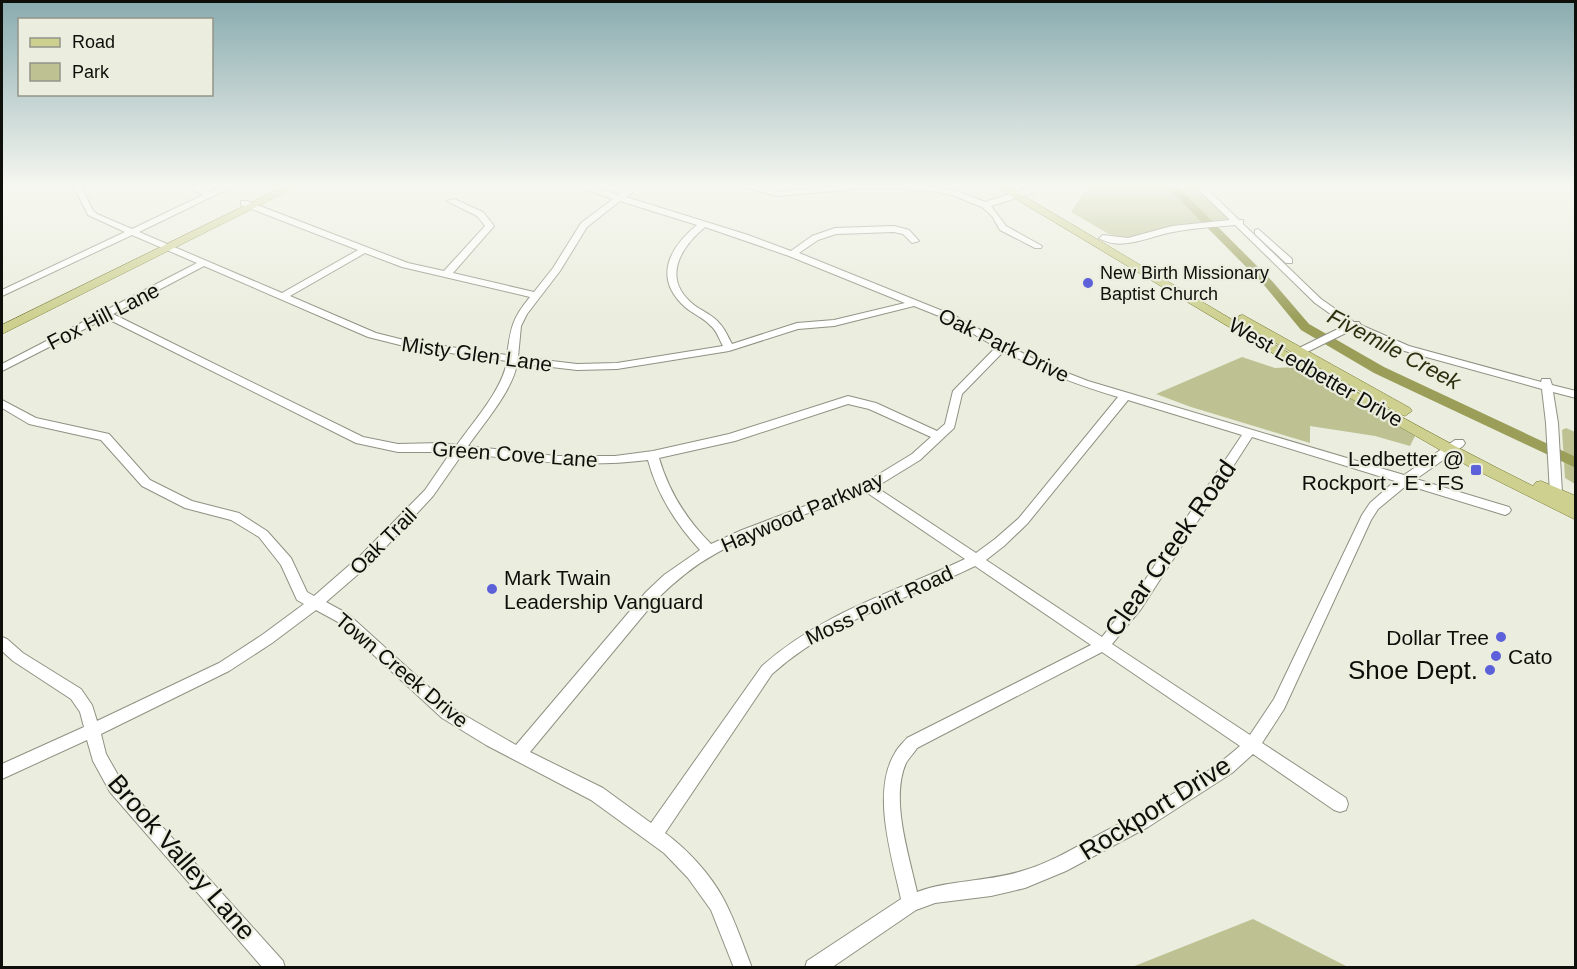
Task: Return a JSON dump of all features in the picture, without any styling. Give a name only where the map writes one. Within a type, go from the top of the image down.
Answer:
[{"type":"main road","points":[[2,322],[196,230]]},
{"type":"main road","name":"West Ledbetter Drive","points":[[1086,230],[1305,354]]},
{"type":"main road","name":"West Ledbetter Drive","points":[[1088,230],[1305,354],[1455,446],[1575,514]]},
{"type":"main road","points":[[2,330],[164,246]]},
{"type":"main road","name":"West Ledbetter Drive","points":[[1455,446],[1556,488],[1575,502]]},
{"type":"street","name":"Misty Glen Lane","points":[[127,230],[389,340],[561,366],[597,367],[667,359],[729,348],[797,327],[834,323],[915,303]]},
{"type":"street","points":[[2,293],[135,230]]},
{"type":"street","points":[[313,230],[405,265],[534,296]]},
{"type":"street","points":[[446,275],[488,230]]},
{"type":"street","name":"Oak Trail","points":[[2,772],[163,698],[224,667],[317,602],[366,559],[429,493],[504,386],[511,369],[516,326],[534,296],[557,269],[581,230]]},
{"type":"street","points":[[696,230],[686,238],[676,251],[672,265],[673,283],[682,299],[718,328],[729,348]]},
{"type":"street","name":"Oak Park Drive","points":[[722,230],[792,254],[915,303],[966,325],[1002,347],[1060,374],[1248,434],[1505,510]]},
{"type":"street","points":[[792,254],[815,238],[835,231],[886,230]]},
{"type":"street","points":[[901,230],[915,241]]},
{"type":"street","points":[[1007,230],[1038,246]]},
{"type":"street","points":[[1102,238],[1128,241],[1173,230]]},
{"type":"street","points":[[1251,230],[1355,327],[1405,348],[1546,384],[1575,395]]},
{"type":"street","points":[[282,297],[364,250]]},
{"type":"street","name":"Fox Hill Lane","points":[[2,368],[204,263]]},
{"type":"street","points":[[2,283],[12,288]]},
{"type":"street","name":"Green Cove Lane","points":[[105,315],[360,440],[398,448],[459,448],[586,462],[653,455],[731,438],[848,400],[872,406],[939,436]]},
{"type":"street","points":[[1305,354],[1355,327]]},
{"type":"street","name":"Haywood Parkway","points":[[519,753],[651,596],[669,579],[710,551],[746,533],[867,487],[916,458],[953,420],[955,401],[962,387],[1002,347]]},
{"type":"street","points":[[1546,384],[1575,387]]},
{"type":"street","points":[[1546,384],[1552,423],[1556,488]]},
{"type":"street","name":"Moss Point Road","points":[[654,834],[767,670],[777,659],[810,635],[975,560],[1004,540],[1023,521],[1125,396]]},
{"type":"street","name":"Town Creek Drive","points":[[2,403],[33,421],[105,437],[146,483],[189,505],[235,516],[263,534],[286,562],[299,592],[343,618],[447,713],[491,740],[597,794],[654,834],[682,858],[717,904],[743,968]]},
{"type":"street","name":"Clear Creek Road","points":[[911,903],[893,814],[892,790],[896,765],[905,749],[912,743],[1103,645],[1136,605],[1248,434]]},
{"type":"street","name":"Rockport Drive","points":[[814,968],[911,903],[935,894],[991,887],[1025,879],[1060,866],[1207,782],[1252,745],[1279,704],[1365,518],[1392,489],[1407,481],[1455,446]]},
{"type":"street","points":[[653,455],[657,472],[673,506],[692,534],[710,551]]},
{"type":"street","points":[[867,487],[1340,804]]},
{"type":"street","name":"Brook Valley Lane","points":[[2,643],[18,657],[76,694],[87,710],[90,730],[99,756],[116,786],[276,968]]},
{"type":"green space","points":[[1102,230],[1156,230],[1128,238]]},
{"type":"green space","points":[[1242,357],[1275,368],[1295,367],[1415,436],[1410,446],[1375,436],[1310,426],[1310,443],[1156,394]]},
{"type":"green space","points":[[1566,428],[1575,432],[1575,484],[1565,478],[1562,430]]},
{"type":"green space","points":[[1253,919],[1348,967],[1132,967]]},
{"type":"waterway","name":"Fivemile Creek","points":[[1215,230],[1268,283],[1305,327],[1379,370],[1576,463]]},
{"type":"place","name":"New Birth Missionary Baptist Church","points":[[1088,283]]},
{"type":"place","name":"Ledbetter @ Rockport - E - FS","points":[[1476,470]]},
{"type":"place","name":"Mark Twain Leadership Vanguard","points":[[492,589]]},
{"type":"place","name":"Dollar Tree","points":[[1501,637]]},
{"type":"place","name":"Cato","points":[[1496,656]]},
{"type":"place","name":"Shoe Dept.","points":[[1490,670]]}]
